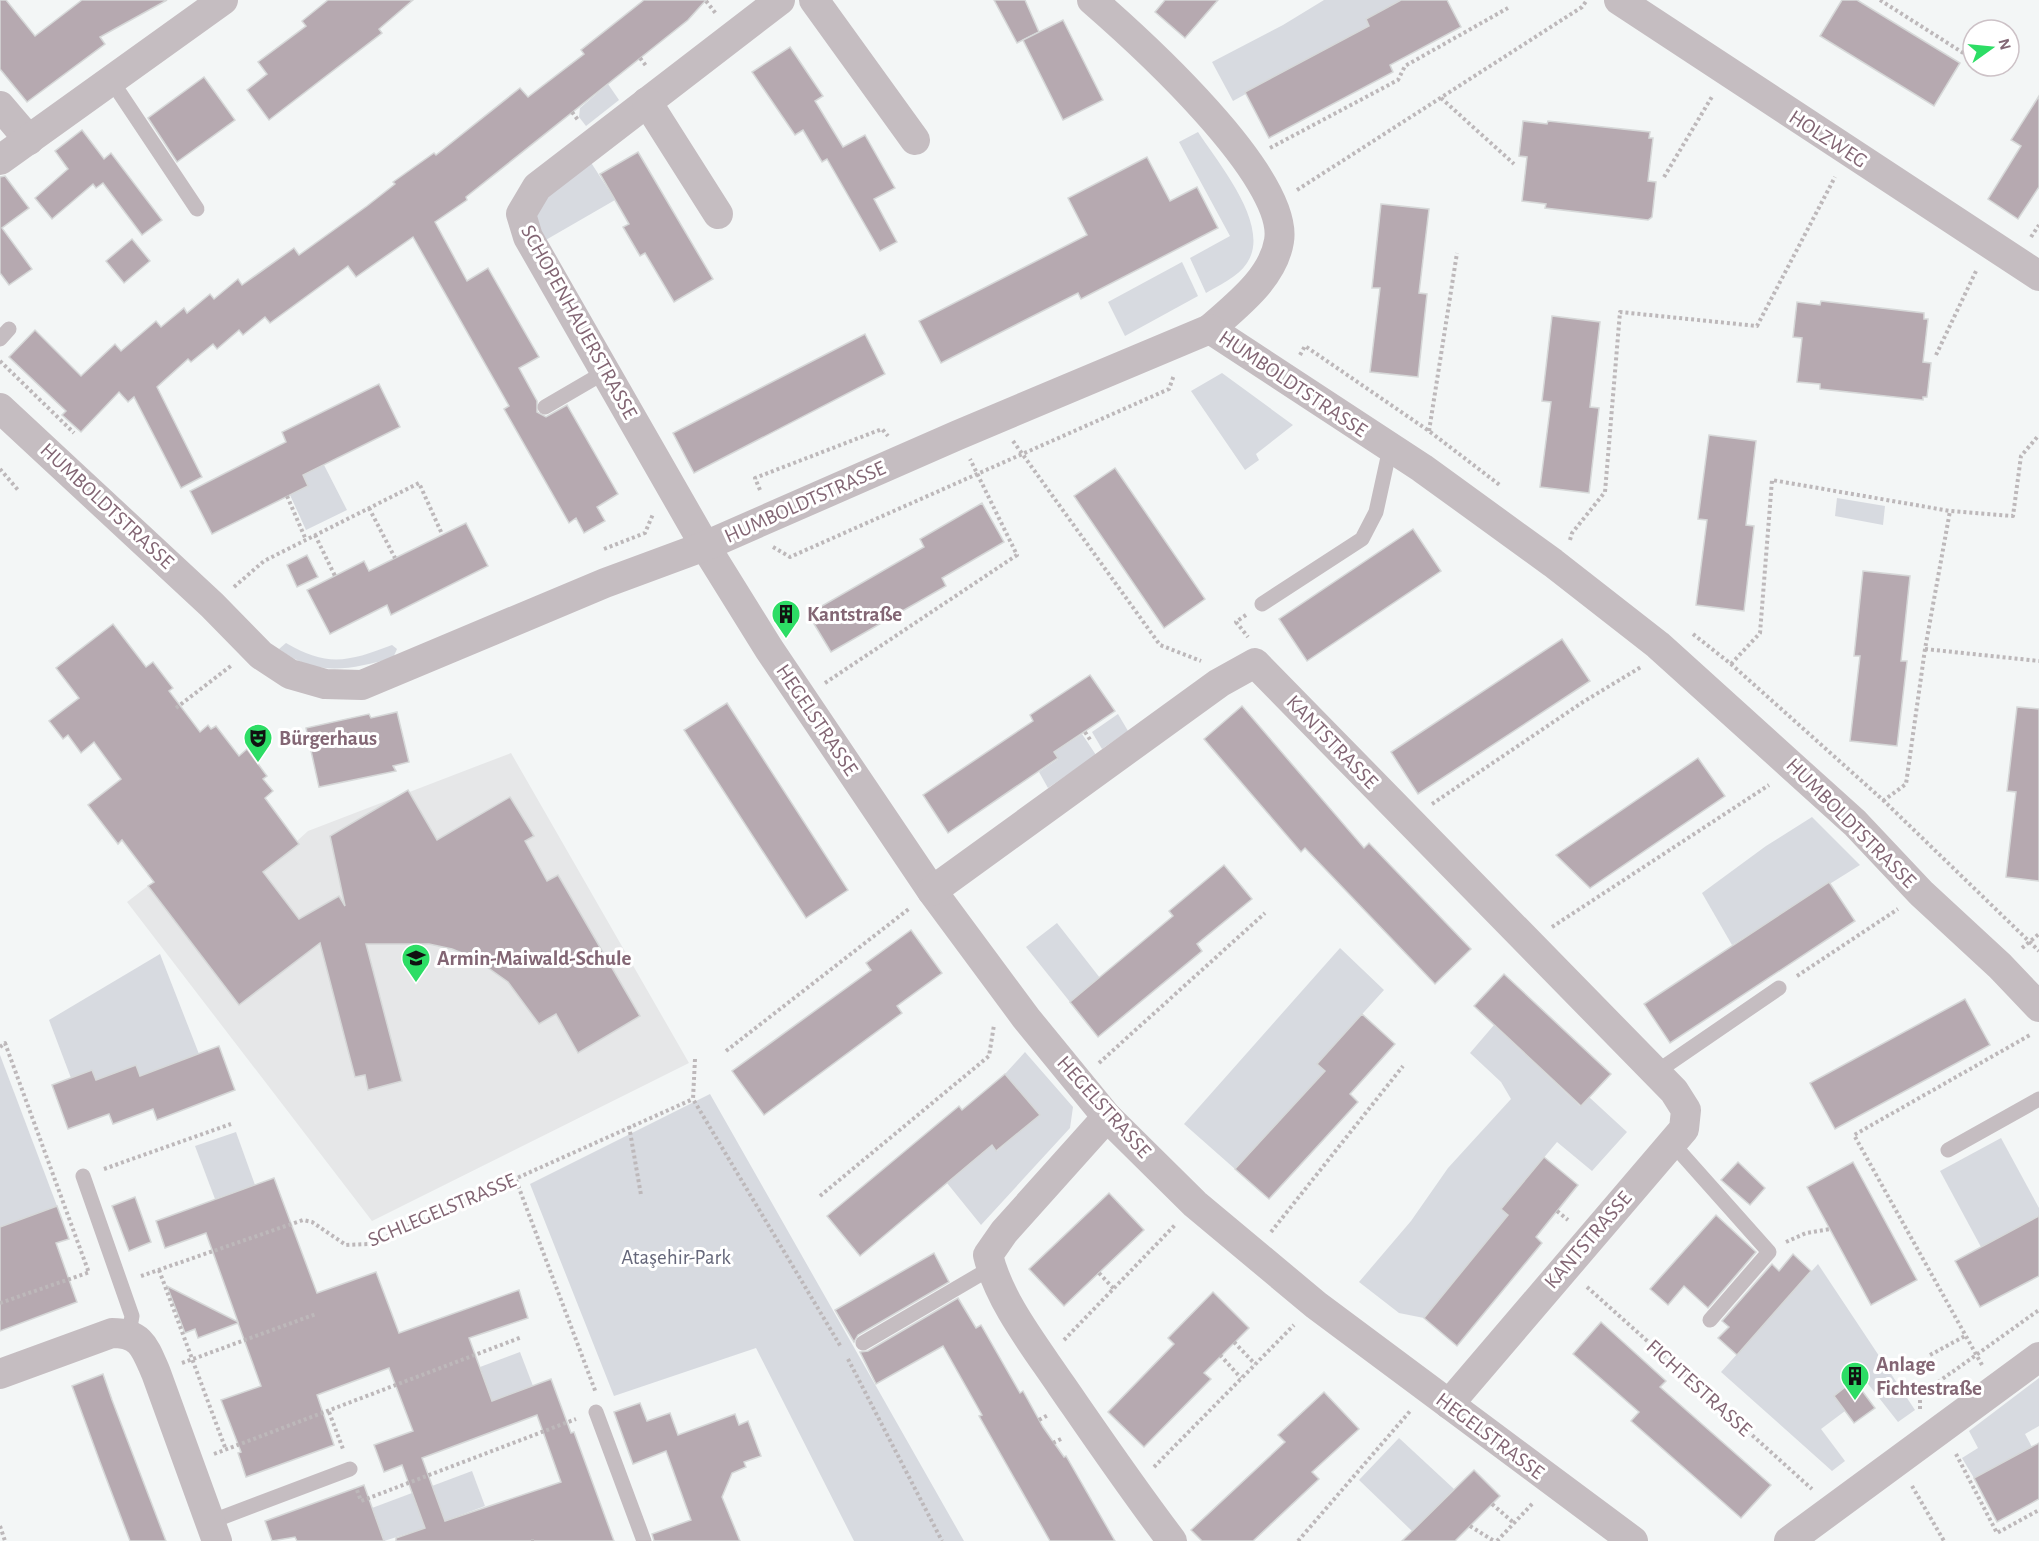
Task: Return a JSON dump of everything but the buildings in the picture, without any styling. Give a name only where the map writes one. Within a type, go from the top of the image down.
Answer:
[{"type":"street","points":[[0,160],[224,0]]},
{"type":"street","name":"SCHOPENHAUERSTRASSE","points":[[705,546],[528,237],[520,214],[537,187],[780,0]]},
{"type":"street","points":[[814,0],[915,140]]},
{"type":"street","points":[[1092,0],[1131,34],[1199,101],[1247,161],[1263,184],[1273,207],[1280,239],[1271,265],[1245,298],[1210,329]]},
{"type":"street","name":"HOLZWEG","points":[[1619,0],[2039,276]]},
{"type":"street","points":[[647,102],[718,214]]},
{"type":"street","points":[[0,106],[29,140]]},
{"type":"street","name":"HUMBOLDTSTRASSE","points":[[0,408],[212,605],[261,655],[290,674],[324,684],[362,685],[615,579],[705,546],[958,435],[1210,329],[1422,468],[1553,563],[1658,645],[1855,823],[1921,893],[2000,966],[2039,1007]]},
{"type":"street","name":"HEGELSTRASSE","points":[[705,546],[803,699],[932,891],[1026,1018],[1107,1117],[1195,1204],[1316,1305],[1633,1541]]},
{"type":"street","points":[[932,891],[1219,683],[1255,663]]},
{"type":"street","name":"KANTSTRASSE","points":[[1255,663],[1674,1091],[1686,1110],[1684,1129],[1672,1143],[1565,1267],[1439,1397]]},
{"type":"street","points":[[1107,1117],[1004,1232],[988,1254],[993,1279],[1044,1360],[1133,1489],[1172,1541]]},
{"type":"street","points":[[0,1374],[112,1333],[129,1333],[144,1346],[156,1373],[213,1532]]},
{"type":"street","points":[[1789,1541],[1896,1460],[2039,1357]]},
{"type":"lane","points":[[111,80],[198,208]]},
{"type":"lane","points":[[545,407],[605,372]]},
{"type":"lane","name":"HUMBOLDTSTRASSE","points":[[1262,604],[1362,539],[1376,512],[1390,448]]},
{"type":"lane","points":[[1655,1074],[1779,988]]},
{"type":"lane","points":[[1948,1150],[2039,1100]]},
{"type":"lane","points":[[1672,1143],[1769,1252],[1710,1320]]},
{"type":"lane","points":[[83,1176],[132,1316],[129,1333]]},
{"type":"lane","points":[[864,1342],[991,1268]]},
{"type":"lane","points":[[596,1412],[644,1541]]},
{"type":"lane","points":[[213,1532],[350,1469]]},
{"type":"path","points":[[1273,207],[1582,7],[1587,0]]},
{"type":"path","points":[[1880,0],[1961,52]]},
{"type":"path","points":[[1247,161],[1398,80],[1406,66],[1508,8]]},
{"type":"path","points":[[1664,177],[1728,72]]},
{"type":"path","points":[[1441,98],[1514,164]]},
{"type":"path","points":[[1553,563],[1571,539],[1572,533],[1605,492],[1620,312],[1757,326],[1848,152]]},
{"type":"path","points":[[1936,355],[1989,242]]},
{"type":"path","points":[[1296,361],[1305,346],[1429,431],[1457,253]]},
{"type":"path","points":[[0,361],[54,413]]},
{"type":"path","points":[[767,543],[790,557],[1169,389],[1175,372]]},
{"type":"path","points":[[803,699],[1017,555],[958,435]]},
{"type":"path","points":[[2039,435],[2021,456],[2013,516],[1950,511],[1772,480],[1760,633],[1731,664],[1884,801],[2039,951]]},
{"type":"path","points":[[1027,463],[1160,645],[1200,660],[1219,683]]},
{"type":"path","points":[[0,470],[18,490]]},
{"type":"path","points":[[212,605],[264,561],[419,483],[442,534]]},
{"type":"path","points":[[287,496],[306,540]]},
{"type":"path","points":[[369,508],[395,558]]},
{"type":"path","points":[[1855,823],[1906,784],[1925,649],[1950,511]]},
{"type":"path","points":[[315,535],[335,576]]},
{"type":"path","points":[[1255,663],[1249,638],[1236,621],[1262,604]]},
{"type":"path","points":[[1408,821],[1583,702],[1639,669],[1658,645]]},
{"type":"path","points":[[1925,649],[2039,661]]},
{"type":"path","points":[[1530,942],[1762,792],[1791,764]]},
{"type":"path","points":[[726,1051],[932,891]]},
{"type":"path","points":[[1779,988],[1921,893]]},
{"type":"path","points":[[1079,1082],[1265,913]]},
{"type":"path","points":[[820,1196],[989,1056],[996,1013],[1026,1018]]},
{"type":"path","points":[[1996,1388],[1854,1135],[2039,1030]]},
{"type":"path","points":[[0,1047],[5,1043],[89,1273]]},
{"type":"path","points":[[695,1059],[693,1100],[830,1324],[942,1541]]},
{"type":"path","points":[[1266,1239],[1403,1066]]},
{"type":"path","name":"SCHLEGELSTRASSE","points":[[120,1284],[303,1220],[312,1222],[346,1245],[370,1244],[516,1180],[629,1126],[693,1100]]},
{"type":"path","points":[[83,1176],[231,1124]]},
{"type":"path","points":[[629,1126],[641,1195]]},
{"type":"path","points":[[329,1412],[361,1501],[596,1412],[601,1406],[516,1180]]},
{"type":"path","points":[[1044,1360],[1195,1204]]},
{"type":"path","points":[[1783,1244],[1806,1233],[1830,1229]]},
{"type":"path","points":[[0,1303],[114,1264]]},
{"type":"path","name":"FICHTESTRASSE","points":[[1565,1267],[1833,1508]]},
{"type":"path","points":[[159,1270],[226,1450]]},
{"type":"path","points":[[1099,1273],[1114,1289]]},
{"type":"path","points":[[1976,1356],[2039,1310]]},
{"type":"path","points":[[156,1373],[316,1314]]},
{"type":"path","points":[[1133,1489],[1229,1389],[1298,1323]]},
{"type":"path","points":[[1930,1355],[1965,1336]]},
{"type":"path","points":[[188,1464],[522,1337]]},
{"type":"path","points":[[1234,1342],[1255,1364]]},
{"type":"path","points":[[1220,1355],[1240,1378]]},
{"type":"path","name":"HEGELSTRASSE","points":[[1298,1541],[1337,1497],[1439,1397]]},
{"type":"path","points":[[1940,1428],[1997,1533],[2039,1510]]},
{"type":"path","points":[[1896,1460],[1944,1541]]},
{"type":"path","name":"HEGELSTRASSE","points":[[1496,1541],[1552,1482]]},
{"type":"path","points":[[1492,1504],[1514,1523]]},
{"type":"path","points":[[0,1526],[5,1541]]},
{"type":"path","points":[[1470,1526],[1496,1541]]},
{"type":"path","points":[[531,1541],[537,1541]]},
{"type":"shaded area","name":"Armin-Maiwald-Schule","points":[[511,753],[689,1063],[372,1221],[127,902],[227,825],[263,872],[308,831]]},
{"type":"green space","points":[[1324,0],[1401,0],[1366,19],[1369,26],[1233,101],[1212,62],[1283,25]]},
{"type":"green space","points":[[608,84],[619,100],[586,126],[579,117],[580,108]]},
{"type":"green space","points":[[1198,132],[1239,195],[1248,213],[1253,231],[1253,248],[1247,263],[1234,277],[1206,293],[1190,258],[1230,236],[1179,142]]},
{"type":"green space","points":[[590,161],[615,200],[544,241],[536,224],[539,204],[554,187]]},
{"type":"green space","points":[[1182,262],[1198,296],[1125,336],[1108,302]]},
{"type":"green space","points":[[1222,373],[1293,425],[1256,454],[1259,460],[1245,470],[1191,391]]},
{"type":"green space","points":[[324,465],[347,510],[306,530],[290,495],[308,486],[303,475]]},
{"type":"green space","points":[[1837,498],[1885,506],[1883,525],[1835,516]]},
{"type":"green space","points":[[286,643],[301,651],[327,659],[351,658],[392,645],[397,649],[393,658],[348,668],[334,668],[307,664],[293,658],[279,649]]},
{"type":"green space","points":[[1118,714],[1128,731],[1102,749],[1092,732]]},
{"type":"green space","points":[[1082,734],[1096,755],[1048,788],[1039,772],[1058,759],[1054,752]]},
{"type":"green space","points":[[1812,817],[1860,865],[1732,945],[1702,893],[1766,846]]},
{"type":"green space","points":[[1057,923],[1100,978],[1070,1002],[1026,947]]},
{"type":"green space","points":[[1340,948],[1384,990],[1317,1064],[1325,1071],[1235,1169],[1184,1124]]},
{"type":"green space","points":[[160,954],[199,1054],[140,1076],[136,1065],[96,1080],[92,1070],[71,1078],[49,1020]]},
{"type":"green space","points":[[1494,1025],[1580,1106],[1589,1097],[1627,1132],[1592,1171],[1557,1142],[1502,1208],[1508,1215],[1424,1318],[1399,1313],[1359,1282],[1411,1221],[1448,1168],[1511,1099],[1501,1082],[1470,1053]]},
{"type":"green space","points":[[1025,1052],[1073,1107],[1070,1128],[981,1225],[947,1183],[992,1145],[997,1151],[1039,1115],[1005,1074]]},
{"type":"green space","points":[[0,1055],[57,1206],[0,1227]]},
{"type":"green space","name":"Ataşehir-Park","points":[[710,1094],[964,1541],[854,1541],[756,1348],[614,1396],[530,1184]]},
{"type":"green space","points":[[236,1132],[255,1185],[215,1199],[195,1146]]},
{"type":"green space","points":[[2001,1138],[2039,1208],[2039,1216],[1981,1247],[1940,1171]]},
{"type":"green space","points":[[1818,1264],[1915,1410],[1898,1422],[1861,1375],[1834,1396],[1845,1411],[1821,1429],[1845,1461],[1832,1471],[1721,1372]]},
{"type":"green space","points":[[520,1352],[533,1386],[492,1401],[480,1367]]},
{"type":"green space","points":[[2039,1378],[2039,1426],[2025,1434],[2032,1447],[1974,1478],[1962,1458],[1978,1448],[1969,1431]]},
{"type":"green space","points":[[1399,1438],[1454,1489],[1412,1531],[1359,1480]]},
{"type":"green space","points":[[472,1471],[485,1506],[445,1521],[432,1486]]},
{"type":"green space","points":[[412,1493],[425,1528],[384,1541],[372,1508]]},
{"type":"place","name":"Kantstraße","points":[[786,640]]},
{"type":"place","name":"Bürgerhaus","points":[[258,764]]},
{"type":"place","name":"Armin-Maiwald-Schule","points":[[416,984]]},
{"type":"place","name":"Anlage Fichtestraße","points":[[1855,1402]]}]
